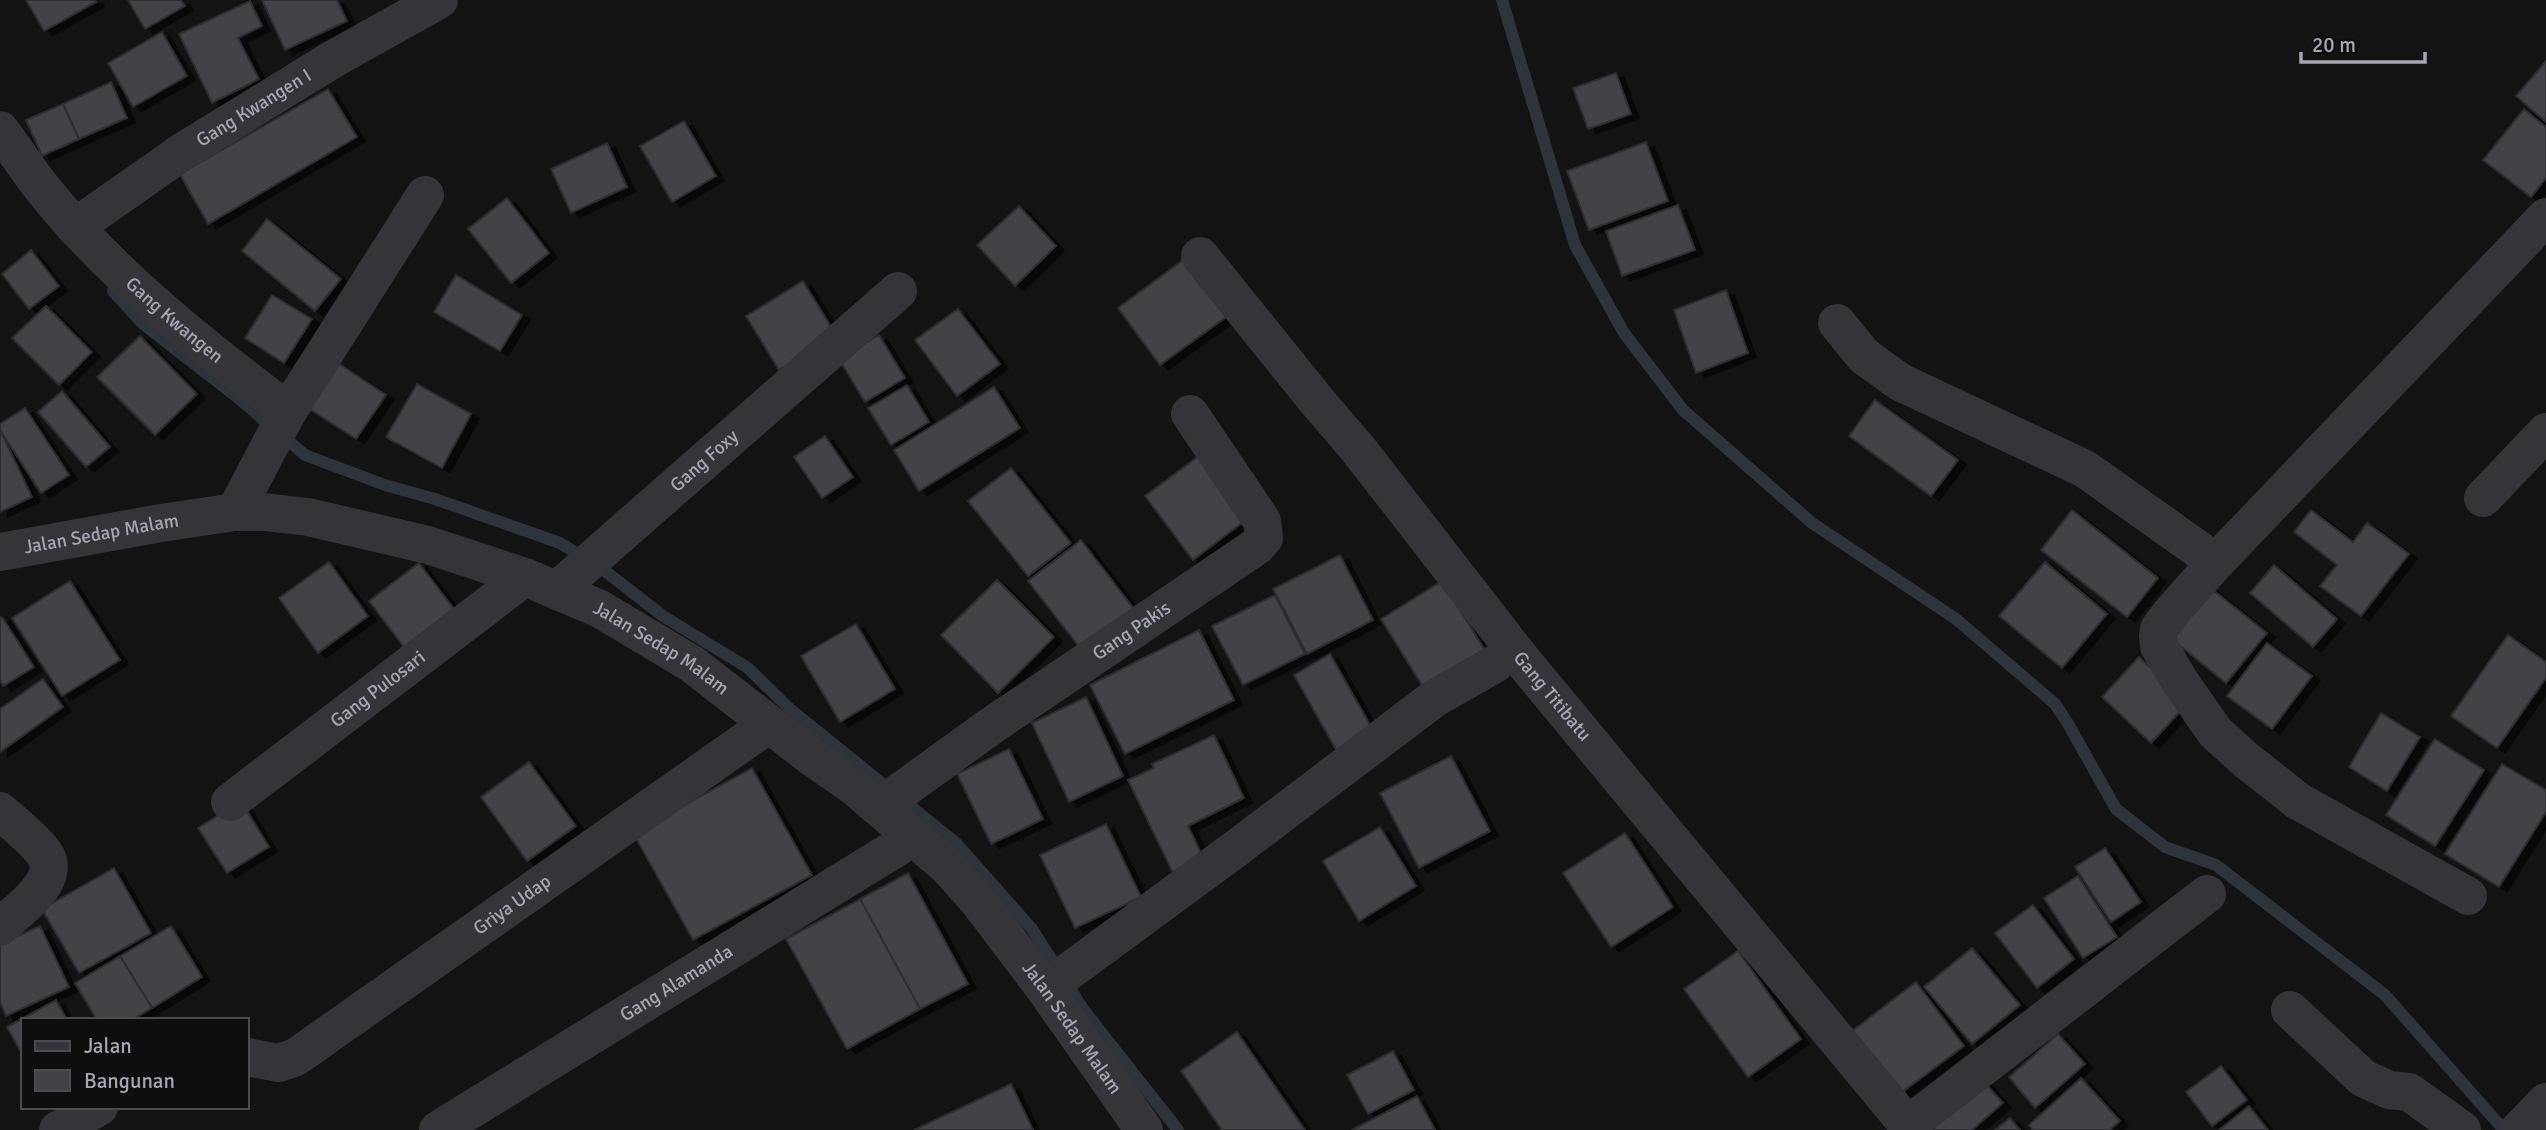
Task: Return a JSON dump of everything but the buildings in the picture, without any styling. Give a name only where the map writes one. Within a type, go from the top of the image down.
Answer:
[{"type":"street","name":"Gang Kwangen I","points":[[75,227],[182,152],[335,58],[439,0]]},
{"type":"street","name":"Gang Kwangen","points":[[0,130],[46,194],[75,227],[202,345],[281,425]]},
{"type":"street","points":[[234,513],[281,425],[425,195]]},
{"type":"street","points":[[2468,896],[2298,801],[2246,760],[2215,732],[2167,661],[2158,636],[2159,629],[2170,614],[2216,562],[2546,217]]},
{"type":"street","name":"Gang Titibatu","points":[[1200,256],[1358,449],[1522,660],[1910,1127]]},
{"type":"street","name":"Gang Foxy","points":[[565,573],[898,291]]},
{"type":"street","points":[[1837,323],[1864,356],[1900,382],[2085,469],[2216,562]]},
{"type":"street","name":"Gang Pakis","points":[[890,799],[991,726],[1257,546],[1264,538],[1262,521],[1190,414]]},
{"type":"street","points":[[2483,498],[2546,432]]},
{"type":"street","name":"Jalan Sedap Malam","points":[[0,552],[162,523],[234,513],[265,512],[308,517],[565,573],[600,609],[692,664],[769,724],[890,799],[914,837],[947,866],[1056,980],[1144,1130]]},
{"type":"street","name":"Gang Pulosari","points":[[230,802],[565,573]]},
{"type":"street","points":[[1056,980],[1435,698],[1495,664]]},
{"type":"street","name":"Griya Udap","points":[[248,1057],[279,1063],[296,1057],[769,724]]},
{"type":"street","points":[[0,811],[46,855],[49,871],[43,888],[0,927]]},
{"type":"street","name":"Gang Alamanda","points":[[438,1130],[914,837]]},
{"type":"street","points":[[1910,1127],[2207,894]]},
{"type":"street","points":[[2290,1010],[2363,1077],[2389,1090],[2409,1093],[2462,1130]]},
{"type":"street","points":[[58,1130],[95,1109]]},
{"type":"waterway","points":[[1502,0],[1575,245],[1624,333],[1683,410],[1812,523],[1956,619],[2055,704],[2116,809],[2165,847],[2216,865],[2385,995],[2504,1130]]},
{"type":"waterway","points":[[113,291],[142,323],[237,397],[305,455],[385,485],[435,499],[560,543],[605,571],[663,616],[748,668],[791,710],[956,843],[1032,929],[1083,1009],[1178,1130]]}]
